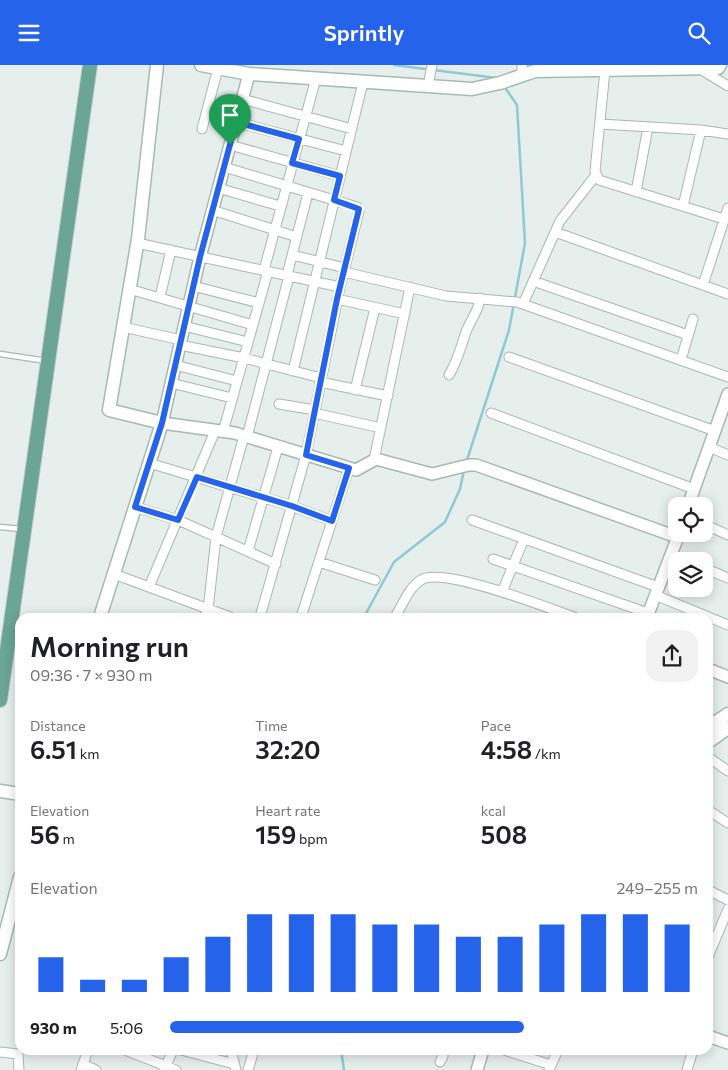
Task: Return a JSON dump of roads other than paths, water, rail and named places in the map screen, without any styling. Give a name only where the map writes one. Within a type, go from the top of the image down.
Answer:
[{"type":"main road","points":[[0,700],[2,667],[25,529],[90,65]]},
{"type":"main road","points":[[101,613],[162,423],[109,410],[137,243],[157,65]]},
{"type":"main road","points":[[201,65],[249,74],[364,82],[428,83],[472,89],[514,75],[557,68],[605,70],[718,68],[720,65]]},
{"type":"main road","points":[[713,724],[728,714]]},
{"type":"main road","points":[[713,738],[728,728]]},
{"type":"main road","points":[[0,791],[15,793]]},
{"type":"main road","points":[[0,954],[15,896]]},
{"type":"street","points":[[428,83],[431,66]]},
{"type":"street","points":[[202,129],[218,68]]},
{"type":"street","points":[[700,68],[728,86]]},
{"type":"street","points":[[520,303],[533,281],[563,215],[596,175],[605,70]]},
{"type":"street","points":[[249,74],[200,257],[162,423],[219,431],[245,437],[356,470],[374,460],[432,474],[469,465],[668,533]]},
{"type":"street","points":[[148,587],[219,431],[232,398],[259,303],[274,229],[285,187],[316,79]]},
{"type":"street","points":[[293,371],[364,82]]},
{"type":"street","points":[[242,99],[352,129]]},
{"type":"street","points":[[236,122],[346,151]]},
{"type":"street","points":[[600,124],[701,130],[728,135]]},
{"type":"street","points":[[636,192],[648,127]]},
{"type":"street","points":[[683,206],[701,130]]},
{"type":"street","points":[[230,145],[340,176]]},
{"type":"street","points":[[224,167],[359,209],[337,299],[306,455],[261,613]]},
{"type":"street","points":[[596,175],[602,182],[724,219]]},
{"type":"street","points":[[218,188],[280,206]]},
{"type":"street","points":[[206,613],[216,537],[266,364],[308,193]]},
{"type":"street","points":[[703,285],[728,209]]},
{"type":"street","points":[[212,210],[297,237]]},
{"type":"street","points":[[555,232],[728,293]]},
{"type":"street","points":[[137,243],[340,287]]},
{"type":"street","points":[[160,297],[171,250]]},
{"type":"street","points":[[292,255],[446,296],[507,300],[520,303],[728,377]]},
{"type":"street","points":[[533,281],[688,335]]},
{"type":"street","points":[[193,286],[259,303]]},
{"type":"street","points":[[374,460],[410,287]]},
{"type":"street","points":[[129,289],[253,325]]},
{"type":"street","points":[[449,375],[460,357],[465,334],[478,309],[480,298]]},
{"type":"street","points":[[337,299],[405,314]]},
{"type":"street","points":[[355,390],[374,307]]},
{"type":"street","points":[[681,360],[693,319]]},
{"type":"street","points":[[184,326],[248,342]]},
{"type":"street","points":[[123,327],[293,371],[355,390],[388,396]]},
{"type":"street","points":[[509,357],[715,431]]},
{"type":"street","points":[[175,365],[237,381]]},
{"type":"street","points":[[171,383],[232,398]]},
{"type":"street","points":[[691,497],[728,394]]},
{"type":"street","points":[[279,403],[381,428]]},
{"type":"street","points":[[491,413],[694,489]]},
{"type":"street","points":[[248,551],[278,447]]},
{"type":"street","points":[[709,447],[728,455]]},
{"type":"street","points":[[149,463],[230,486],[332,521]]},
{"type":"street","points":[[302,613],[349,468]]},
{"type":"street","points":[[135,507],[178,520],[276,564]]},
{"type":"street","points":[[472,520],[657,591],[703,613]]},
{"type":"street","points":[[713,528],[728,535]]},
{"type":"street","points":[[502,592],[524,539]]},
{"type":"street","points":[[493,559],[642,613]]},
{"type":"street","points":[[319,562],[375,580]]},
{"type":"street","points":[[648,613],[668,562]]},
{"type":"street","points":[[713,572],[728,578]]},
{"type":"street","points":[[114,574],[148,587],[204,613]]},
{"type":"street","points":[[397,613],[414,586],[422,579],[429,577],[448,577],[502,592],[562,613]]},
{"type":"street","points":[[713,618],[728,625]]},
{"type":"street","points":[[713,671],[728,677]]},
{"type":"street","points":[[713,760],[728,771]]},
{"type":"street","points":[[713,813],[728,823]]},
{"type":"street","points":[[713,893],[728,901]]},
{"type":"street","points":[[713,945],[728,909]]},
{"type":"street","points":[[713,1038],[728,1043]]},
{"type":"street","points":[[0,1052],[15,1054]]},
{"type":"street","points":[[18,1055],[19,1070]]},
{"type":"street","points":[[86,1055],[82,1067],[96,1070]]},
{"type":"street","points":[[136,1055],[164,1068],[176,1070]]},
{"type":"street","points":[[164,1068],[170,1055]]},
{"type":"street","points":[[198,1055],[235,1067]]},
{"type":"street","points":[[231,1055],[235,1067]]},
{"type":"street","points":[[248,1070],[252,1055]]},
{"type":"street","points":[[440,1062],[443,1055]]},
{"type":"street","points":[[477,1070],[481,1055]]},
{"type":"street","points":[[518,1055],[550,1067],[556,1055]]},
{"type":"street","points":[[690,1069],[691,1055]]},
{"type":"lane","points":[[0,354],[48,362]]},
{"type":"lane","points":[[0,527],[25,529]]},
{"type":"waterway","points":[[394,65],[497,78]]},
{"type":"waterway","points":[[466,463],[509,330],[525,243],[517,105],[504,86]]},
{"type":"waterway","points":[[366,613],[394,562],[445,522],[460,489],[464,470]]},
{"type":"waterway","points":[[342,1055],[344,1070]]}]
